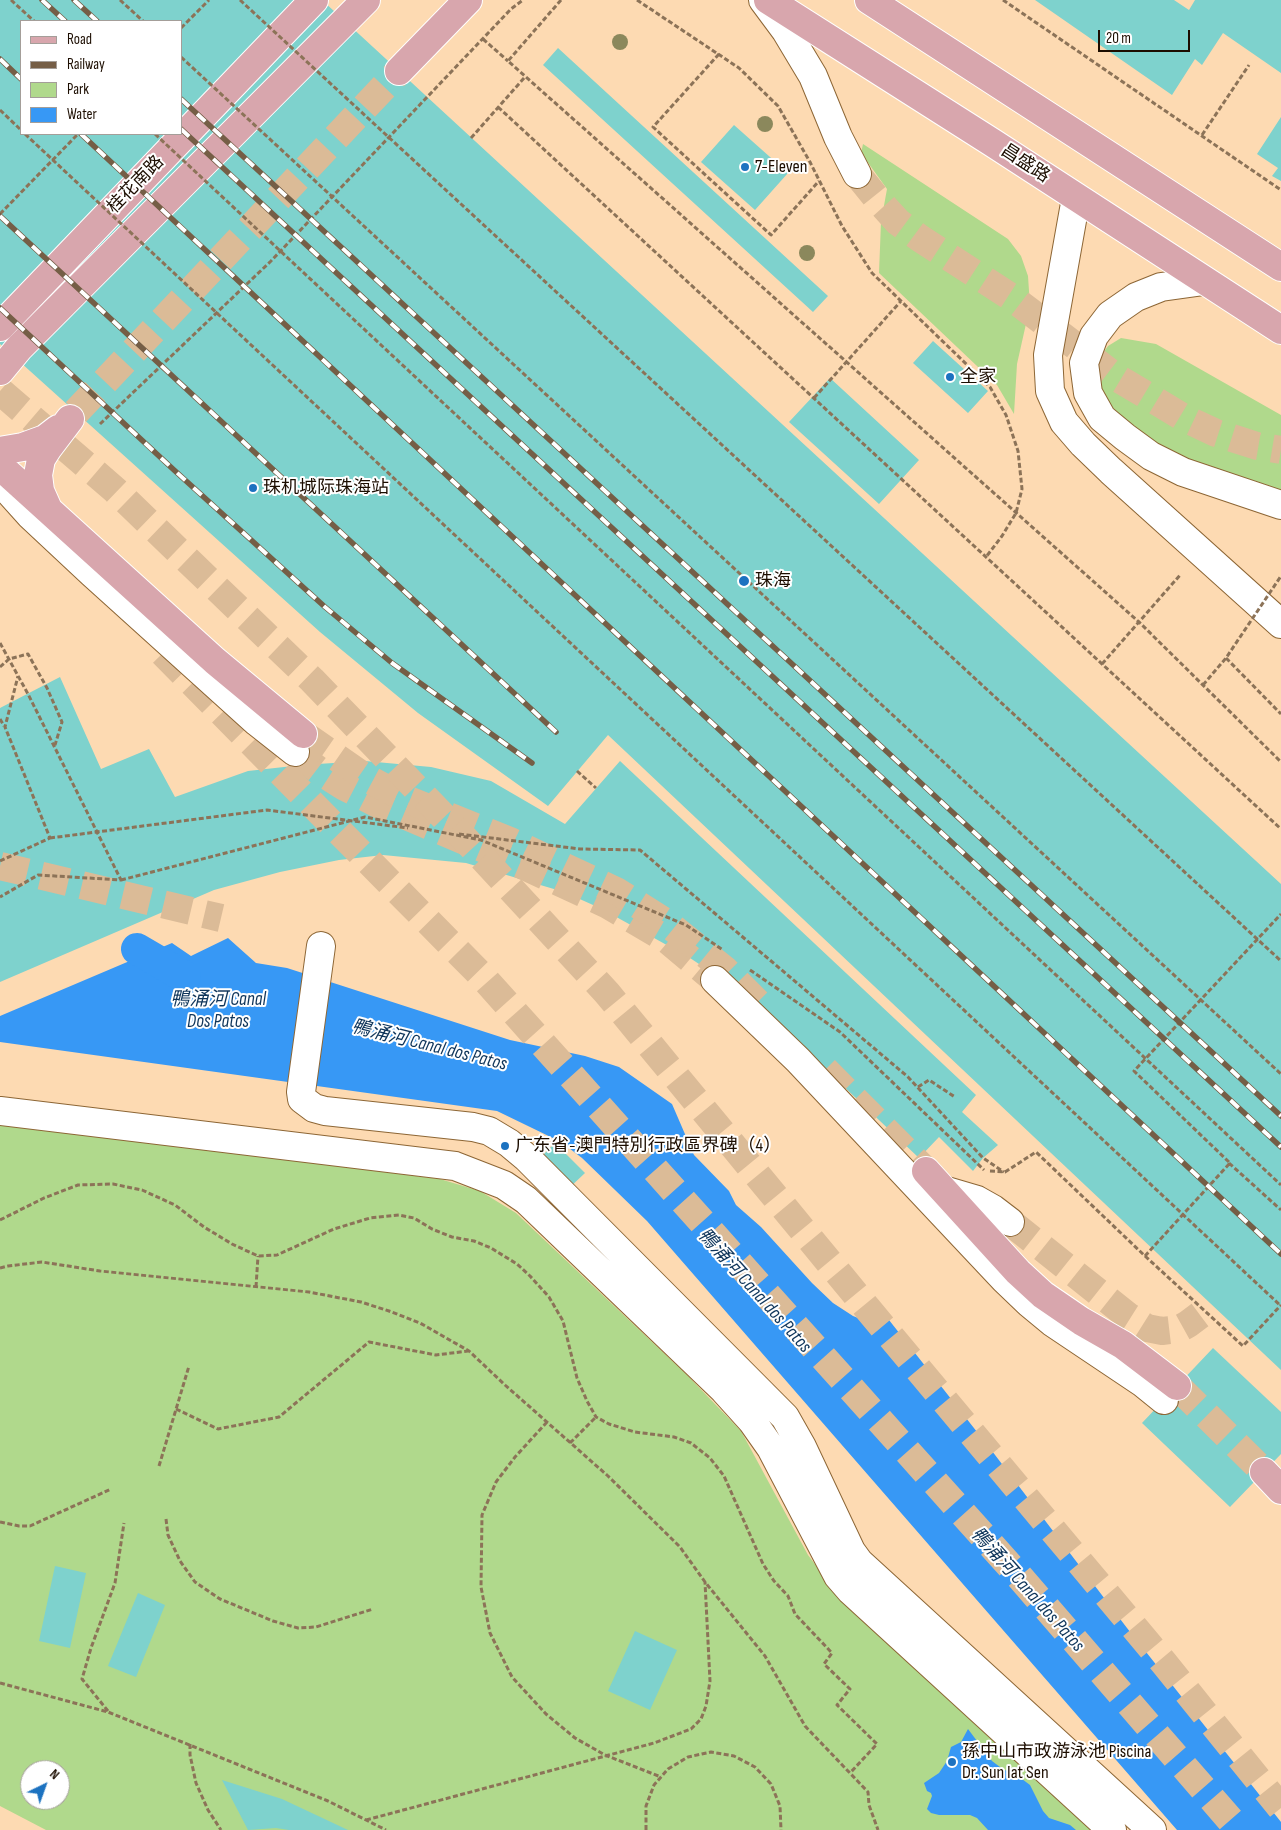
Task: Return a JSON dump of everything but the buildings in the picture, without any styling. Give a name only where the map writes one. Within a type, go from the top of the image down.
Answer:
[{"type":"main road","name":"桂花南路","points":[[0,327],[314,0]]},
{"type":"main road","points":[[0,371],[32,334],[366,0]]},
{"type":"main road","points":[[399,71],[468,0]]},
{"type":"main road","name":"昌盛路","points":[[768,0],[1281,330]]},
{"type":"main road","points":[[869,0],[1281,268]]},
{"type":"main road","points":[[0,451],[23,447],[45,439],[80,421]]},
{"type":"main road","points":[[49,510],[40,491],[38,475],[41,459],[48,448],[80,421]]},
{"type":"main road","points":[[0,466],[215,661],[299,743]]},
{"type":"main road","points":[[934,1181],[1018,1272],[1043,1295],[1081,1321],[1123,1345],[1170,1393]]},
{"type":"lane","points":[[763,0],[786,31],[814,76],[838,137],[857,174]]},
{"type":"lane","points":[[1076,198],[1048,355],[1050,391],[1064,422],[1083,444],[1281,624]]},
{"type":"lane","points":[[1204,281],[1161,287],[1136,297],[1110,315],[1094,336],[1084,363],[1088,393],[1102,418],[1152,456],[1183,472],[1281,505]]},
{"type":"lane","points":[[0,479],[4,487],[30,515],[257,722],[299,743]]},
{"type":"lane","points":[[321,946],[301,1092],[302,1099],[306,1104],[325,1111],[473,1127],[489,1132],[509,1143],[521,1153],[785,1417],[802,1447],[851,1551],[859,1562],[1152,1830]]},
{"type":"lane","points":[[715,980],[798,1060],[998,1273],[1029,1303],[1052,1322],[1143,1383],[1170,1393]]},
{"type":"lane","points":[[0,1111],[455,1166],[504,1185],[526,1200],[724,1390],[752,1421],[771,1448],[838,1576],[851,1591],[1112,1830]]},
{"type":"lane","points":[[934,1181],[977,1200],[1010,1222]]},
{"type":"path","points":[[11,0],[33,20]]},
{"type":"path","points":[[120,0],[142,20]]},
{"type":"path","points":[[182,27],[209,0]]},
{"type":"path","points":[[240,0],[1281,960]]},
{"type":"path","points":[[80,421],[271,261],[511,9],[523,0]]},
{"type":"path","points":[[508,61],[561,0]]},
{"type":"path","points":[[637,0],[739,68],[778,106],[842,226],[872,274],[990,387],[1006,415],[1018,451],[1022,489],[1016,513],[986,557]]},
{"type":"path","points":[[1003,0],[1281,190]]},
{"type":"path","points":[[483,39],[1139,622],[1281,761]]},
{"type":"path","points":[[719,54],[653,127],[771,234],[819,181]]},
{"type":"path","points":[[182,58],[1281,1074]]},
{"type":"path","points":[[1202,135],[1249,65]]},
{"type":"path","points":[[471,138],[525,78]]},
{"type":"path","points":[[498,107],[1281,829]]},
{"type":"path","points":[[0,110],[20,129]]},
{"type":"path","points":[[26,135],[1281,1306],[1243,1346],[1036,1152],[1005,1172],[986,1171],[840,1032],[743,964]]},
{"type":"path","points":[[0,214],[77,135]]},
{"type":"path","points":[[156,135],[1281,1185]]},
{"type":"path","points":[[814,398],[901,301]]},
{"type":"path","points":[[1102,664],[1200,552]]},
{"type":"path","points":[[1203,684],[1226,658],[1281,576]]},
{"type":"path","points":[[0,643],[121,880]]},
{"type":"path","points":[[0,667],[9,659],[28,654],[47,688],[62,722],[54,746]]},
{"type":"path","points":[[1226,658],[1281,714]]},
{"type":"path","points":[[5,727],[18,675]]},
{"type":"path","points":[[0,719],[5,727],[50,838]]},
{"type":"path","points":[[577,771],[596,788]]},
{"type":"path","points":[[0,861],[50,838],[267,810],[350,821]]},
{"type":"path","points":[[0,897],[38,875],[121,880],[365,817],[481,840],[686,925],[727,953]]},
{"type":"path","points":[[434,831],[580,849],[640,850],[908,1077],[983,1158],[1005,1172]]},
{"type":"path","points":[[1281,914],[1134,1071],[1281,1210]]},
{"type":"path","points":[[918,1087],[929,1080],[955,1097]]},
{"type":"path","points":[[1145,1256],[1229,1162]]},
{"type":"path","points":[[0,1220],[44,1198],[78,1185],[113,1184],[142,1190],[175,1204],[204,1227],[232,1244],[258,1256],[278,1255],[334,1228],[370,1218],[399,1215],[414,1218],[432,1229],[452,1237],[491,1248],[517,1264],[549,1297],[563,1321],[577,1378],[596,1416],[609,1424],[635,1432],[674,1437],[691,1443],[710,1458],[724,1476],[763,1564],[774,1581],[788,1596],[795,1614],[832,1653],[824,1664],[850,1689],[837,1705],[877,1744],[850,1773]]},
{"type":"path","points":[[256,1287],[258,1256]]},
{"type":"path","points":[[0,1268],[42,1262],[100,1271],[309,1292],[361,1302],[389,1311],[434,1330],[469,1351],[608,1476],[680,1547],[705,1582],[765,1656],[805,1726],[868,1792],[869,1805],[878,1830]]},
{"type":"path","points":[[176,1409],[218,1429],[279,1417],[369,1342],[436,1355],[469,1351]]},
{"type":"path","points":[[159,1466],[188,1366]]},
{"type":"path","points":[[570,1443],[596,1416]]},
{"type":"path","points":[[548,1422],[515,1457],[496,1482],[482,1515],[481,1587],[490,1633],[512,1677],[546,1714],[575,1738],[605,1755],[661,1777]]},
{"type":"path","points":[[0,1522],[30,1526],[111,1489]]},
{"type":"path","points":[[166,1519],[168,1535],[172,1544],[180,1561],[195,1582],[229,1602],[274,1621],[298,1628],[316,1627],[373,1609]]},
{"type":"path","points":[[108,1712],[82,1679],[90,1648],[115,1582],[124,1523]]},
{"type":"path","points":[[366,1820],[663,1739],[691,1729],[701,1720],[706,1706],[710,1681],[705,1582]]},
{"type":"path","points":[[0,1683],[108,1712],[328,1800],[386,1830]]},
{"type":"path","points":[[190,1744],[190,1755],[196,1783],[208,1810],[221,1830]]},
{"type":"path","points":[[646,1830],[646,1806],[654,1786],[661,1777],[668,1769],[688,1757],[711,1752],[734,1756],[755,1767],[770,1784],[780,1806],[781,1830]]},
{"type":"green space","points":[[863,144],[1008,239],[1021,256],[1028,276],[1030,306],[1017,364],[1014,414],[997,385],[879,273],[881,222],[887,189],[861,153]]},
{"type":"green space","points":[[1121,338],[1156,344],[1281,415],[1281,498],[1156,451],[1100,401],[1097,361],[1108,346]]},
{"type":"green space","points":[[0,1124],[440,1179],[480,1191],[516,1213],[687,1375],[741,1431],[808,1555],[843,1601],[1093,1830],[46,1830],[0,1806]]},
{"type":"water","name":"鴨涌河 Canal Dos Patos","points":[[228,938],[256,963],[287,968],[510,1040],[585,1056],[619,1067],[672,1104],[694,1155],[729,1191],[736,1205],[761,1227],[812,1283],[833,1303],[853,1316],[871,1323],[889,1320],[1127,1628],[1281,1822],[1281,1830],[1177,1830],[647,1221],[582,1158],[561,1142],[497,1111],[0,1042],[0,1016],[172,943],[191,956]]},
{"type":"water","points":[[968,1729],[992,1761],[1004,1770],[1014,1773],[1030,1785],[1043,1811],[1049,1818],[1070,1825],[1076,1830],[988,1830],[977,1818],[970,1815],[939,1815],[931,1813],[927,1809],[932,1796],[927,1791],[924,1783],[939,1773],[947,1761],[951,1747],[961,1742]]},
{"type":"waterway","name":"鴨涌河 Canal dos Patos","points":[[137,949],[185,977]]},
{"type":"tunnel","points":[[76,412],[399,71]]},
{"type":"tunnel","points":[[857,174],[898,222],[1011,297],[1116,377],[1186,419],[1216,433],[1257,446],[1281,450]]},
{"type":"tunnel","points":[[0,391],[115,490],[312,680],[465,839],[607,993],[1164,1663],[1281,1808]]},
{"type":"tunnel","points":[[163,653],[482,976],[1018,1575],[1239,1830]]},
{"type":"tunnel","points":[[303,734],[365,777],[406,799],[510,841],[618,892],[667,923],[725,970],[759,1004]]},
{"type":"tunnel","points":[[295,752],[343,786],[380,805],[524,866],[606,904],[666,939],[715,980]]},
{"type":"tunnel","points":[[0,866],[221,918]]},
{"type":"tunnel","points":[[825,1070],[926,1171]]},
{"type":"tunnel","points":[[1010,1222],[1128,1316],[1147,1328],[1162,1331],[1179,1329],[1200,1315]]},
{"type":"tunnel","points":[[1177,1386],[1264,1472]]},
{"type":"railway","points":[[42,0],[64,20]]},
{"type":"railway","points":[[74,0],[96,20]]},
{"type":"railway","points":[[0,59],[20,78]]},
{"type":"railway","points":[[182,100],[1281,1116]]},
{"type":"railway","points":[[182,130],[1281,1147]]},
{"type":"railway","points":[[82,135],[1281,1254]]},
{"type":"railway","points":[[0,216],[556,732]]},
{"type":"railway","points":[[0,308],[325,607],[392,663],[532,763]]},
{"type":"place","name":"7-Eleven","points":[[745,167]]},
{"type":"place","name":"全家","points":[[950,377]]},
{"type":"place","name":"珠机城际珠海站","points":[[253,488]]},
{"type":"place","name":"珠海","points":[[744,581]]},
{"type":"place","name":"广东省-澳門特別行政區界碑（4）","points":[[505,1146]]},
{"type":"place","name":"孫中山市政游泳池 Piscina Dr. Sun Iat Sen","points":[[952,1762]]}]
